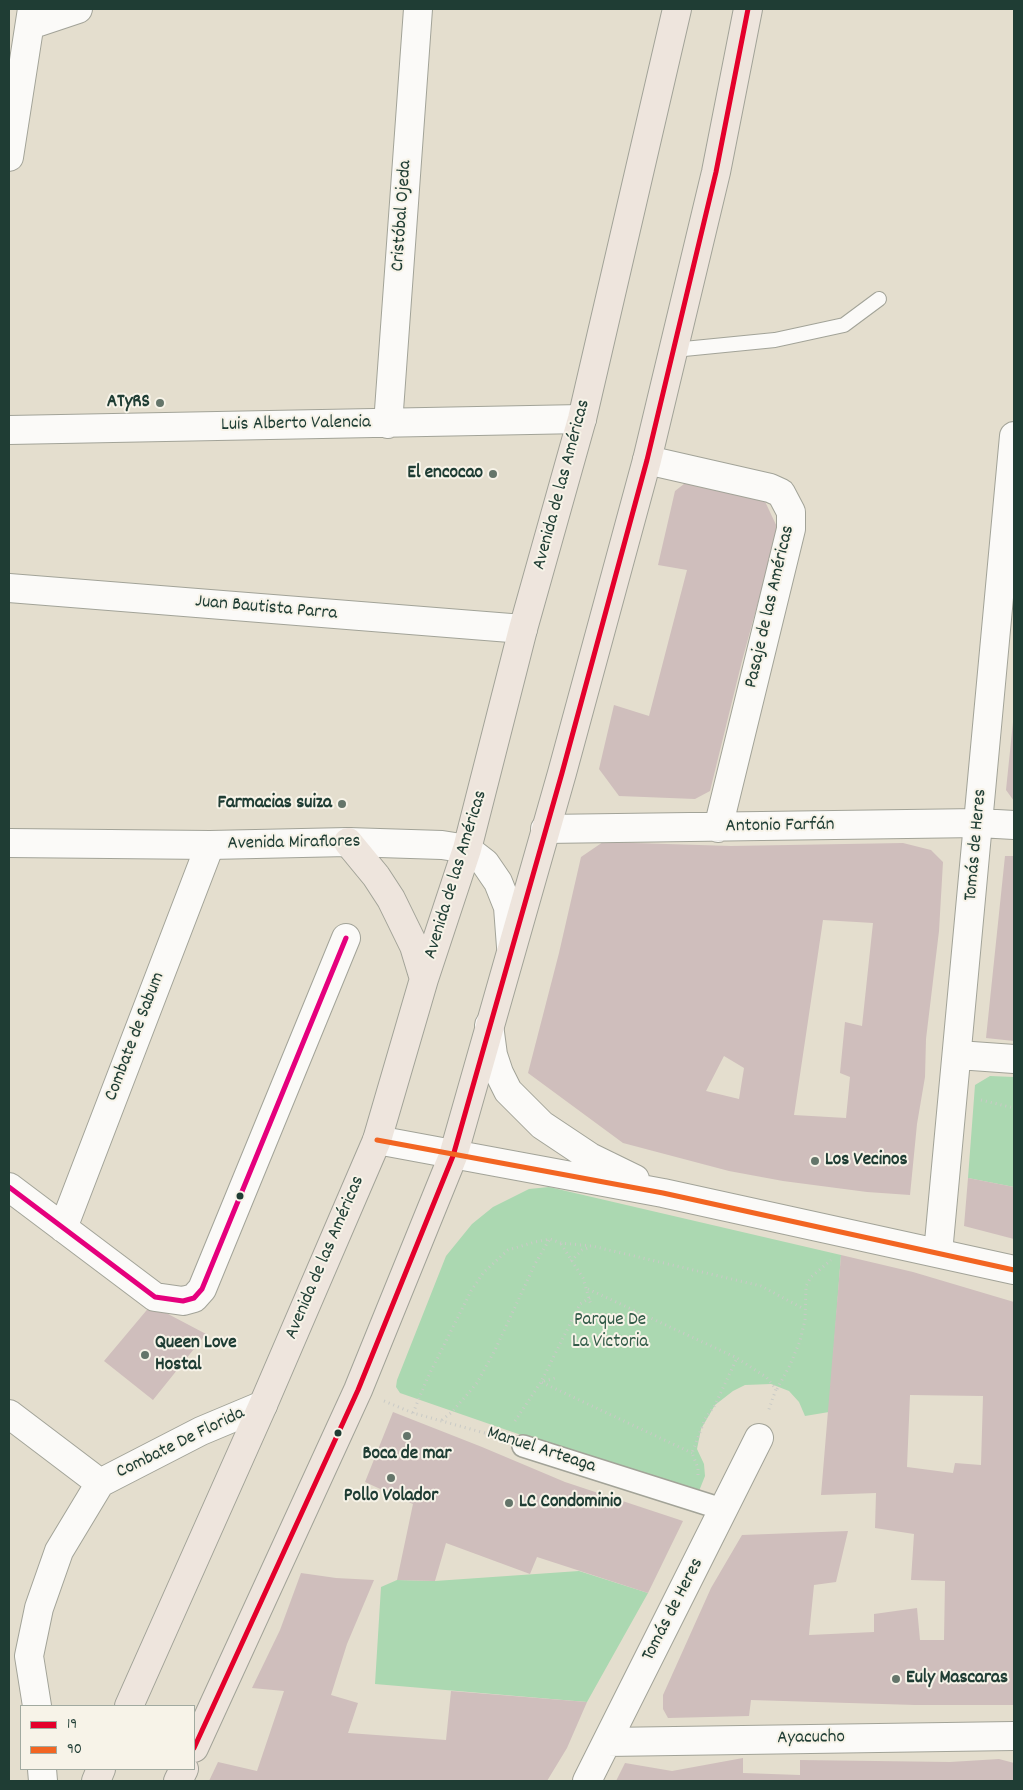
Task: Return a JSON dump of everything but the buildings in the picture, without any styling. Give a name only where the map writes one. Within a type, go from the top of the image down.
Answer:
[{"type":"main road","name":"Avenida de las Américas","points":[[129,1705],[263,1405],[377,1140],[424,979],[467,849],[523,629],[582,419],[677,9]]},
{"type":"main road","points":[[195,1746],[358,1390],[452,1156],[647,460],[716,172],[748,9]]},
{"type":"main road","points":[[348,842],[376,876],[391,899],[414,946],[424,979]]},
{"type":"street","points":[[9,157],[31,17],[78,9]]},
{"type":"street","name":"Cristóbal Ojeda","points":[[388,424],[418,9]]},
{"type":"street","name":"Luis Alberto Valencia","points":[[9,430],[582,419]]},
{"type":"street","name":"Tomás de Heres","points":[[938,1253],[958,1055],[1014,436]]},
{"type":"street","name":"Pasaje de las Américas","points":[[647,460],[770,488],[781,493],[791,512],[791,529],[718,828]]},
{"type":"street","name":"Juan Bautista Parra","points":[[9,588],[523,629]]},
{"type":"street","name":"Antonio Farfán","points":[[545,829],[979,823],[1014,825]]},
{"type":"street","name":"Avenida Miraflores","points":[[9,842],[210,845],[348,842],[442,845],[467,849]]},
{"type":"street","name":"Combate de Sabum","points":[[63,1228],[210,845]]},
{"type":"street","points":[[467,849],[485,863],[498,882],[508,907],[511,947]]},
{"type":"street","points":[[9,1188],[155,1297],[183,1301],[194,1298],[202,1289],[346,938]]},
{"type":"street","points":[[489,1025],[493,1055],[508,1091],[542,1125],[590,1157],[663,1193]]},
{"type":"street","points":[[958,1055],[1014,1059]]},
{"type":"street","points":[[377,1140],[452,1156],[663,1193],[1014,1270]]},
{"type":"street","name":"Combate De Florida","points":[[100,1483],[201,1431],[263,1405]]},
{"type":"street","points":[[9,1414],[100,1483],[59,1551],[39,1608],[19,1649],[37,1705]]},
{"type":"street","name":"Tomás de Heres","points":[[588,1781],[759,1438]]},
{"type":"street","name":"Manuel Arteaga","points":[[524,1446],[724,1510]]},
{"type":"street","name":"Ayacucho","points":[[607,1742],[1014,1736]]},
{"type":"lane","points":[[674,350],[775,340],[844,325],[879,299]]},
{"type":"path","points":[[759,1438],[776,1389],[790,1365],[800,1341],[805,1320],[806,1286],[811,1276],[820,1267],[840,1255],[846,1233]]},
{"type":"path","points":[[413,1413],[427,1379],[471,1291],[484,1272],[508,1250],[550,1240],[592,1246],[761,1286],[804,1309]]},
{"type":"path","points":[[442,1420],[452,1412],[477,1382],[495,1350],[535,1264],[550,1240]]},
{"type":"path","points":[[561,1243],[588,1289],[591,1305]]},
{"type":"path","points":[[571,1261],[582,1250],[592,1246]]},
{"type":"path","points":[[588,1289],[737,1358],[766,1377],[776,1389]]},
{"type":"path","points":[[514,1423],[541,1382],[580,1304],[590,1298]]},
{"type":"path","points":[[678,1496],[683,1485],[694,1488],[698,1482],[698,1468],[692,1453],[705,1419],[715,1405],[737,1358]]},
{"type":"path","points":[[541,1382],[555,1378]]},
{"type":"path","points":[[541,1382],[692,1453]]},
{"type":"path","name":"Manuel Arteaga","points":[[358,1390],[413,1413],[442,1420],[524,1446]]},
{"type":"path","points":[[498,1437],[503,1434]]},
{"type":"green space","points":[[990,1076],[1014,1077],[1014,1187],[968,1178],[975,1085]]},
{"type":"green space","name":"Parque De La Victoria","points":[[549,1187],[841,1255],[829,1412],[805,1416],[799,1402],[789,1391],[771,1384],[745,1385],[733,1391],[715,1405],[701,1429],[697,1449],[704,1464],[705,1476],[697,1496],[400,1393],[396,1387],[397,1380],[446,1256],[472,1224],[493,1207],[529,1189]]},
{"type":"green space","points":[[579,1571],[648,1593],[587,1702],[375,1684],[381,1587],[397,1580],[435,1581]]},
{"type":"transit line","name":"19","points":[[195,1746],[358,1390],[453,1156],[562,773],[647,460],[716,172],[748,9]]},
{"type":"transit line","points":[[9,1187],[155,1297],[183,1301],[194,1298],[202,1289],[346,938]]},
{"type":"transit line","name":"90","points":[[377,1140],[663,1193],[1014,1270]]},
{"type":"place","name":"ATyRS","points":[[160,403]]},
{"type":"place","name":"El encocao","points":[[493,474]]},
{"type":"place","name":"Farmacias suiza","points":[[342,804]]},
{"type":"place","name":"Los Vecinos","points":[[815,1161]]},
{"type":"place","name":"Queen Love Hostal","points":[[145,1355]]},
{"type":"place","name":"Boca de mar","points":[[407,1436]]},
{"type":"place","name":"Pollo Volador","points":[[391,1478]]},
{"type":"place","name":"LC Condominio","points":[[509,1503]]},
{"type":"place","name":"Euly Mascaras","points":[[896,1679]]}]
